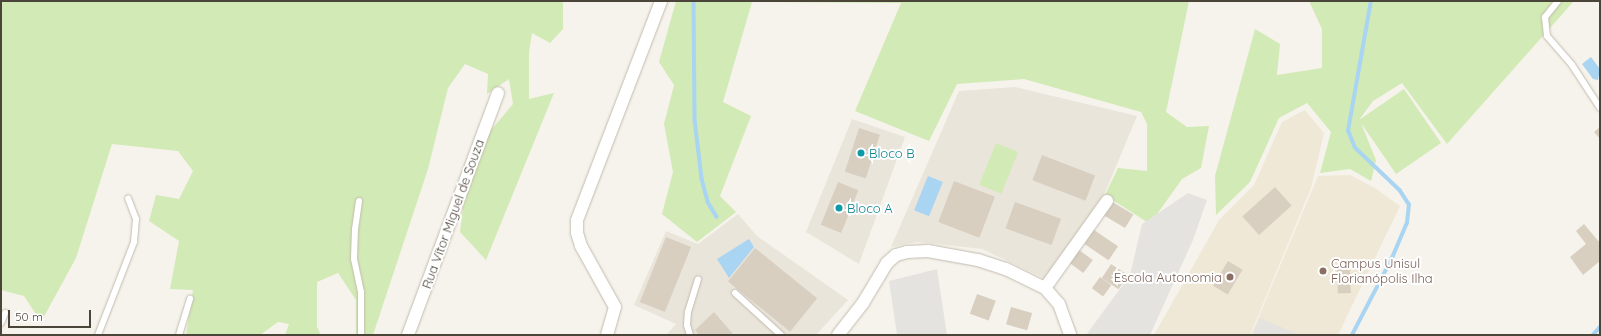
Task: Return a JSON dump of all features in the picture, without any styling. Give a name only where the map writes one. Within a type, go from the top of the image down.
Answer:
[{"type":"street","points":[[607,335],[615,306],[581,246],[577,233],[577,220],[661,1]]},
{"type":"street","name":"Rua Vítor Miguel de Souza","points":[[408,335],[498,93]]},
{"type":"street","points":[[1045,288],[1107,200]]},
{"type":"street","points":[[838,335],[863,303],[887,263],[896,255],[907,252],[928,251],[978,260],[1006,269],[1045,288],[1060,304],[1070,335]]},
{"type":"lane","points":[[1558,1],[1545,16],[1547,36],[1572,65],[1600,108]]},
{"type":"lane","points":[[98,335],[134,242],[136,219],[128,198]]},
{"type":"lane","points":[[359,201],[355,229],[354,259],[361,292],[361,335]]},
{"type":"lane","points":[[690,335],[687,325],[688,312],[698,280]]},
{"type":"lane","points":[[735,293],[781,335]]},
{"type":"lane","points":[[179,335],[190,299]]},
{"type":"lane","points":[[1,323],[4,313]]},
{"type":"shaded area","points":[[1015,87],[1137,116],[1102,200],[1046,279],[982,249],[917,242],[891,247],[959,91]]},
{"type":"shaded area","name":"Escola Autonomia","points":[[1305,110],[1324,133],[1311,188],[1250,335],[1154,335],[1219,220],[1254,185],[1282,122]]},
{"type":"shaded area","points":[[852,119],[905,137],[859,264],[806,232]]},
{"type":"shaded area","name":"Campus Unisul Florianópolis Ilha","points":[[1350,175],[1375,188],[1400,206],[1338,335],[1251,335],[1318,176]]},
{"type":"shaded area","points":[[1188,193],[1207,200],[1193,240],[1150,335],[1086,335],[1130,275],[1142,224]]},
{"type":"shaded area","points":[[738,214],[757,236],[848,300],[816,335],[666,335],[676,324],[634,305],[666,231],[698,244]]},
{"type":"shaded area","points":[[937,269],[947,335],[897,335],[889,281]]},
{"type":"shaded area","points":[[1260,318],[1300,335],[1252,335]]},
{"type":"green space","points":[[1,1],[563,1],[563,29],[550,43],[532,33],[529,52],[529,99],[554,93],[486,260],[460,232],[466,183],[487,135],[513,104],[509,79],[487,94],[488,74],[465,64],[448,88],[428,169],[373,335],[356,335],[356,300],[338,273],[317,282],[317,327],[321,335],[285,335],[289,324],[278,322],[260,335],[186,335],[193,290],[170,289],[179,241],[149,221],[156,195],[179,199],[193,171],[178,151],[112,144],[76,258],[41,322],[24,296],[1,290]]},
{"type":"green space","points":[[676,1],[1189,1],[1166,112],[1187,127],[1209,126],[1201,168],[1182,179],[1150,224],[1105,195],[1118,168],[1147,171],[1147,124],[1141,112],[1024,79],[957,84],[929,141],[855,111],[901,3],[752,2],[723,102],[751,116],[720,196],[736,212],[697,242],[662,214],[673,172],[664,124],[674,85],[659,62]]},
{"type":"green space","points":[[1309,1],[1574,1],[1447,144],[1402,83],[1373,101],[1359,120],[1404,89],[1441,143],[1396,174],[1361,123],[1376,160],[1371,181],[1350,169],[1320,173],[1331,132],[1307,103],[1279,118],[1250,182],[1216,215],[1215,176],[1255,29],[1280,44],[1277,75],[1322,68],[1322,29]]},
{"type":"green space","points":[[996,143],[1018,152],[1001,194],[979,185]]},
{"type":"water","points":[[1591,57],[1600,69],[1598,80],[1593,79],[1582,64]]},
{"type":"water","points":[[928,176],[943,182],[929,216],[914,210]]},
{"type":"water","points":[[749,239],[754,247],[729,278],[717,259]]},
{"type":"building","points":[[1600,127],[1600,139],[1594,132]]},
{"type":"building","name":"Bloco B","points":[[859,128],[880,135],[866,179],[845,172]]},
{"type":"building","points":[[1042,155],[1095,175],[1086,201],[1032,180]]},
{"type":"building","points":[[954,181],[995,197],[979,238],[938,222]]},
{"type":"building","name":"Bloco A","points":[[838,182],[858,190],[841,233],[821,225]]},
{"type":"building","points":[[1275,187],[1292,206],[1259,235],[1242,216]]},
{"type":"building","points":[[1111,201],[1133,214],[1125,228],[1103,215]]},
{"type":"building","points":[[1015,202],[1061,219],[1051,245],[1005,228]]},
{"type":"building","points":[[1584,224],[1600,243],[1600,261],[1583,275],[1570,257],[1586,244],[1576,231]]},
{"type":"building","points":[[1094,230],[1118,246],[1109,260],[1084,244]]},
{"type":"building","points":[[666,237],[691,247],[665,312],[640,302]]},
{"type":"building","points":[[755,248],[817,298],[790,332],[728,281]]},
{"type":"building","points":[[1079,250],[1093,260],[1083,273],[1070,263]]},
{"type":"building","points":[[1228,261],[1243,270],[1228,295],[1213,286]]},
{"type":"building","points":[[1111,264],[1128,275],[1119,289],[1102,278]]},
{"type":"building","points":[[1337,268],[1350,268],[1351,293],[1338,293]]},
{"type":"building","points":[[1100,277],[1111,285],[1103,297],[1092,288]]},
{"type":"building","points":[[977,294],[996,301],[989,321],[970,314]]},
{"type":"building","points":[[1011,307],[1032,313],[1027,330],[1006,324]]},
{"type":"building","points":[[714,312],[734,335],[699,335],[695,330]]},
{"type":"waterway","points":[[694,1],[695,120],[702,179],[708,202],[717,217]]},
{"type":"waterway","points":[[1352,335],[1392,258],[1407,223],[1409,205],[1400,191],[1355,148],[1348,131],[1371,1]]},
{"type":"waterway","points":[[1593,335],[1600,327]]},
{"type":"place","name":"Bloco B","points":[[861,153]]},
{"type":"place","name":"Bloco A","points":[[839,208]]},
{"type":"place","name":"Campus Unisul Florianópolis Ilha","points":[[1323,271]]},
{"type":"place","name":"Escola Autonomia","points":[[1230,277]]}]
